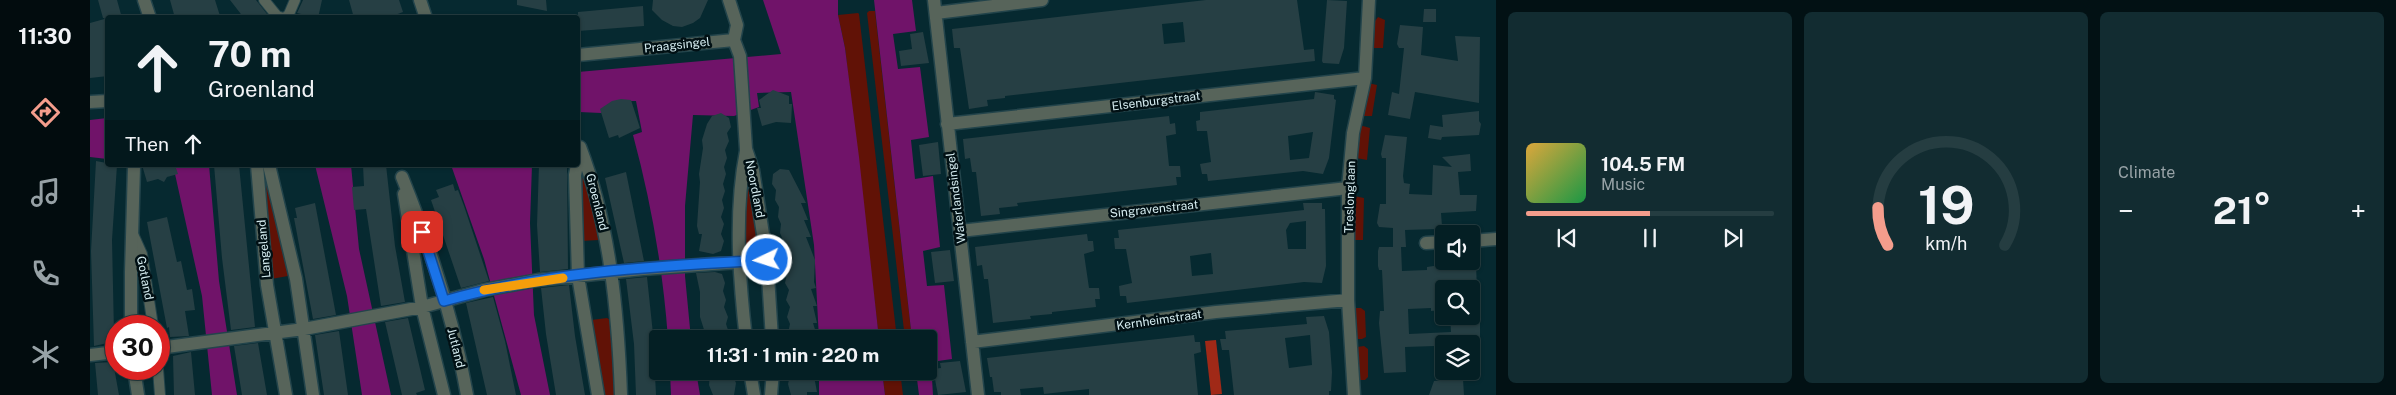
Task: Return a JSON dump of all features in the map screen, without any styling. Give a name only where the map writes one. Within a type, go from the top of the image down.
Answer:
[{"type":"street","points":[[144,0],[149,15]]},
{"type":"street","points":[[264,0],[277,15]]},
{"type":"street","points":[[288,15],[295,0]]},
{"type":"street","points":[[420,0],[425,15]]},
{"type":"street","points":[[729,0],[737,25],[734,40]]},
{"type":"street","name":"Waterlandsingel","points":[[934,0],[978,395]]},
{"type":"street","points":[[936,13],[1042,0]]},
{"type":"street","name":"Treslonglaan","points":[[1354,395],[1348,300],[1348,188],[1353,133],[1366,78],[1369,0]]},
{"type":"street","name":"Praagsingel","points":[[580,55],[734,40]]},
{"type":"street","name":"Noordland","points":[[734,40],[740,56],[746,148],[753,170],[767,260],[771,330]]},
{"type":"street","name":"Elsenburgstraat","points":[[947,124],[1366,78]]},
{"type":"street","points":[[90,102],[105,101]]},
{"type":"street","name":"Groenland","points":[[580,147],[592,181],[605,235],[620,348],[621,395]]},
{"type":"street","name":"Noordland","points":[[745,330],[741,262],[740,180],[746,148]]},
{"type":"street","name":"Gotland","points":[[131,315],[134,167]]},
{"type":"street","name":"Langeland","points":[[257,167],[267,285],[286,395]]},
{"type":"street","name":"Langeland","points":[[269,167],[296,280],[313,395]]},
{"type":"street","name":"Groenland","points":[[577,167],[575,175],[578,276],[598,395]]},
{"type":"street","name":"Jutland","points":[[444,395],[422,307],[402,177],[417,214],[444,301],[467,395]]},
{"type":"street","name":"Singravenstraat","points":[[960,231],[1348,188]]},
{"type":"street","name":"Gotland","points":[[132,230],[142,254],[151,315]]},
{"type":"street","points":[[1480,240],[1496,239]]},
{"type":"street","points":[[1426,243],[1435,242]]},
{"type":"street","points":[[170,347],[304,329],[422,307],[484,290],[538,280],[642,268],[767,260]]},
{"type":"street","name":"Kernheimstraat","points":[[972,342],[1200,314],[1348,300]]},
{"type":"street","points":[[90,355],[105,353]]},
{"type":"street","points":[[136,380],[138,395]]},
{"type":"street","points":[[159,380],[160,395]]},
{"type":"street","points":[[752,380],[754,395]]},
{"type":"street","points":[[771,395],[772,380]]},
{"type":"shaded area","points":[[763,0],[838,0],[838,15],[845,48],[859,157],[878,330],[819,330],[814,245],[791,92],[757,93],[759,107],[734,116],[693,115],[685,206],[685,276],[690,330],[667,330],[655,236],[633,135],[642,132],[636,101],[615,101],[601,113],[580,112],[580,72],[781,54]]},
{"type":"shaded area","points":[[874,0],[912,0],[916,31],[893,34],[898,69],[920,67],[929,137],[911,140],[915,179],[933,176],[940,247],[923,251],[927,286],[944,285],[952,359],[937,361],[937,330],[911,330]]},
{"type":"shaded area","points":[[875,11],[911,330],[904,330],[867,13]]},
{"type":"shaded area","points":[[859,14],[896,330],[878,330],[845,48],[838,15]]},
{"type":"shaded area","points":[[1378,17],[1385,20],[1383,48],[1373,48],[1375,21]]},
{"type":"shaded area","points":[[1368,83],[1377,85],[1372,116],[1362,116]]},
{"type":"shaded area","points":[[105,118],[105,159],[90,157],[90,120]]},
{"type":"shaded area","points":[[1360,127],[1370,128],[1367,160],[1356,158]]},
{"type":"shaded area","points":[[173,167],[209,167],[219,281],[237,395],[212,395],[202,296]]},
{"type":"shaded area","points":[[261,167],[264,167],[288,276],[271,279]]},
{"type":"shaded area","points":[[315,167],[351,167],[359,249],[391,395],[362,395],[347,296]]},
{"type":"shaded area","points":[[452,167],[532,167],[530,223],[534,315],[550,395],[521,395],[484,259]]},
{"type":"shaded area","points":[[746,172],[748,172],[761,246],[758,252],[753,254],[744,249]]},
{"type":"shaded area","points":[[585,174],[599,240],[581,241],[580,192],[582,175]]},
{"type":"shaded area","points":[[1354,196],[1364,198],[1363,240],[1354,240]]},
{"type":"shaded area","points":[[1355,308],[1361,308],[1365,311],[1366,337],[1362,339],[1356,339]]},
{"type":"shaded area","points":[[607,318],[610,320],[615,395],[601,395],[591,320]]},
{"type":"shaded area","points":[[1216,340],[1222,394],[1211,395],[1205,341]]},
{"type":"shaded area","points":[[1364,346],[1368,349],[1368,377],[1365,380],[1358,380],[1357,347]]},
{"type":"shaded area","points":[[670,380],[698,380],[700,395],[671,395]]},
{"type":"shaded area","points":[[819,380],[883,380],[885,395],[819,395]]},
{"type":"shaded area","points":[[883,380],[901,380],[903,395],[885,395]]},
{"type":"shaded area","points":[[917,380],[932,380],[933,395],[919,395]]},
{"type":"building","points":[[98,0],[117,0],[121,15],[105,15],[105,18],[103,18]]},
{"type":"building","points":[[170,0],[215,0],[220,15],[174,15]]},
{"type":"building","points":[[230,0],[256,0],[267,14],[266,15],[242,15]]},
{"type":"building","points":[[303,0],[322,0],[319,15],[297,13]]},
{"type":"building","points":[[349,0],[399,0],[403,12],[395,15],[353,15]]},
{"type":"building","points":[[517,0],[546,0],[547,11],[517,5]]},
{"type":"building","points":[[653,0],[708,0],[700,18],[682,27],[673,26],[662,20],[652,10]]},
{"type":"building","points":[[1206,0],[1297,0],[1304,50],[1314,49],[1315,61],[1005,96],[1005,98],[987,100],[988,106],[969,109],[960,48],[954,48],[952,29]],"holes":[[[1183,22],[1185,42],[1164,44],[1162,24]]]},
{"type":"building","points":[[1327,0],[1347,1],[1344,48],[1339,64],[1323,63],[1322,61]]},
{"type":"building","points":[[643,6],[644,26],[580,31],[580,15],[578,15],[578,12]]},
{"type":"building","points":[[1424,9],[1436,9],[1436,22],[1423,22]]},
{"type":"building","points":[[105,19],[105,76],[90,78],[90,23]]},
{"type":"building","points":[[1400,25],[1423,27],[1421,55],[1458,61],[1455,36],[1480,37],[1479,103],[1415,92],[1410,119],[1388,115],[1392,92],[1399,94],[1404,48],[1399,48],[1397,44]]},
{"type":"building","points":[[923,32],[929,63],[901,66],[899,51],[912,49],[910,34]]},
{"type":"building","points":[[773,90],[789,96],[789,104],[792,104],[791,123],[776,122],[762,126],[757,108],[761,108],[759,100]]},
{"type":"building","points":[[1315,92],[1334,95],[1336,100],[1329,158],[1323,174],[1303,171],[1208,181],[1207,174],[1202,174],[1200,164],[1211,162],[1207,131],[1197,131],[1196,121],[1200,120],[1200,112],[1314,99]],"holes":[[[1313,132],[1309,158],[1290,160],[1288,136]]]},
{"type":"building","points":[[621,99],[631,100],[640,128],[619,138],[618,135],[609,138],[600,109],[612,101]]},
{"type":"building","points":[[1479,111],[1479,121],[1481,124],[1479,135],[1442,137],[1441,140],[1428,138],[1430,125],[1443,127],[1442,115]]},
{"type":"building","points":[[721,113],[729,118],[731,127],[727,133],[729,141],[725,150],[727,158],[724,167],[726,174],[723,184],[725,191],[722,200],[724,208],[721,217],[724,224],[721,234],[724,241],[721,251],[713,254],[699,251],[702,234],[699,234],[697,226],[699,174],[703,148],[702,140],[707,124],[712,116]]},
{"type":"building","points":[[1169,116],[1170,124],[1175,123],[1176,134],[1166,136],[1169,166],[1180,166],[1181,177],[1176,177],[1177,185],[1017,203],[1018,206],[999,208],[1000,214],[981,216],[976,172],[972,172],[970,158],[965,159],[963,139]]},
{"type":"building","points":[[1385,135],[1407,137],[1404,183],[1410,184],[1409,194],[1432,195],[1433,165],[1452,167],[1442,157],[1470,154],[1471,171],[1458,172],[1460,195],[1477,195],[1476,211],[1441,213],[1442,225],[1435,225],[1435,229],[1405,230],[1406,247],[1401,247],[1402,271],[1427,270],[1427,267],[1435,266],[1435,270],[1476,270],[1477,280],[1435,280],[1435,311],[1431,311],[1431,308],[1408,309],[1409,334],[1451,332],[1451,325],[1480,325],[1480,335],[1435,335],[1435,346],[1405,347],[1406,372],[1384,373],[1379,323],[1380,311],[1384,311],[1382,270],[1379,270],[1378,266],[1378,251],[1379,247],[1393,247],[1393,228],[1379,227],[1377,223],[1380,204],[1386,204],[1386,158],[1382,158],[1381,154]]},
{"type":"building","points":[[938,142],[941,174],[923,176],[919,145]]},
{"type":"building","points":[[96,161],[105,163],[105,167],[117,167],[112,240],[114,315],[105,315],[105,344],[94,346],[91,251]]},
{"type":"building","points":[[143,167],[176,167],[178,174],[167,177],[164,182],[158,179],[147,182]]},
{"type":"building","points":[[214,167],[239,167],[255,327],[231,330],[222,258]]},
{"type":"building","points":[[363,167],[386,167],[395,246],[405,302],[381,306],[366,209],[354,210],[352,187],[364,186]]},
{"type":"building","points":[[539,167],[567,167],[568,269],[540,272],[537,225]]},
{"type":"building","points":[[780,169],[789,170],[806,203],[801,203],[808,220],[804,220],[811,237],[806,237],[815,260],[814,282],[816,288],[811,289],[817,306],[813,306],[817,323],[813,323],[815,330],[789,330],[790,324],[787,317],[790,307],[786,300],[789,290],[785,283],[787,274],[784,267],[786,257],[782,250],[783,240],[778,217],[779,207],[775,200],[776,190],[772,184],[773,174]]},
{"type":"building","points":[[626,172],[644,261],[624,263],[605,178]]},
{"type":"building","points":[[453,184],[455,191],[458,190],[464,206],[489,281],[461,288],[431,200],[439,197],[436,190]]},
{"type":"building","points":[[315,203],[336,315],[313,319],[294,218],[297,218],[295,208]]},
{"type":"building","points":[[1303,203],[1322,203],[1322,209],[1325,209],[1326,266],[1322,283],[1304,282],[1127,303],[1126,296],[1120,296],[1119,286],[1132,283],[1126,249],[1115,249],[1114,238],[1119,238],[1118,230],[1304,210]],"holes":[[[1306,221],[1306,249],[1288,249],[1286,230],[1290,223]],[[1211,253],[1213,274],[1192,276],[1190,256]]]},
{"type":"building","points":[[167,217],[177,262],[181,261],[187,290],[192,289],[195,310],[185,311],[189,336],[170,337],[170,315],[165,315],[147,222]]},
{"type":"building","points":[[1087,234],[1088,241],[1093,241],[1094,251],[1084,254],[1089,288],[1099,288],[1100,299],[1095,299],[1096,307],[1030,316],[1031,319],[993,323],[988,279],[984,279],[982,265],[977,266],[975,247]]},
{"type":"building","points":[[950,250],[954,281],[935,283],[931,252]]},
{"type":"building","points":[[715,272],[722,274],[725,283],[723,291],[726,300],[724,307],[728,317],[726,324],[728,330],[704,330],[700,317],[700,292],[696,273]]},
{"type":"building","points":[[647,277],[653,330],[649,330],[649,380],[655,380],[656,395],[636,395],[634,344],[626,279]]},
{"type":"building","points":[[569,285],[585,395],[556,395],[546,334],[541,288]]},
{"type":"building","points":[[493,297],[505,341],[516,395],[487,395],[466,303]]},
{"type":"building","points":[[1324,316],[1329,332],[1332,372],[1329,395],[1234,395],[1229,350],[1222,350],[1220,339],[1226,339],[1225,331],[1307,324],[1306,317]],"holes":[[[1310,335],[1312,365],[1289,368],[1285,338]]]},
{"type":"building","points":[[408,318],[425,390],[416,393],[417,395],[402,395],[385,322]]},
{"type":"building","points":[[339,331],[348,395],[324,395],[315,335]]},
{"type":"building","points":[[1194,335],[1195,342],[1200,342],[1201,352],[1194,354],[1198,395],[1089,395],[1089,389],[1044,394],[1043,387],[1020,389],[1021,395],[1001,395],[1001,392],[994,392],[992,377],[990,377],[987,358]]},
{"type":"building","points":[[258,343],[267,395],[242,395],[234,346]]},
{"type":"building","points":[[191,352],[195,395],[174,395],[173,356]]},
{"type":"building","points":[[960,361],[966,392],[938,395],[935,380],[937,380],[937,368],[941,368],[940,363]]},
{"type":"building","points":[[105,362],[105,380],[116,380],[119,395],[98,395],[95,363]]},
{"type":"building","points":[[709,380],[735,380],[736,383],[734,395],[713,395],[709,385]]},
{"type":"building","points":[[789,380],[815,380],[817,392],[807,392],[807,395],[791,395]]},
{"type":"building","points":[[1463,380],[1464,395],[1429,395],[1434,381]]},
{"type":"slow traffic","points":[[484,290],[538,280],[563,278]]},
{"type":"route","points":[[422,232],[444,301],[484,290],[538,280],[642,268],[767,260]]}]
